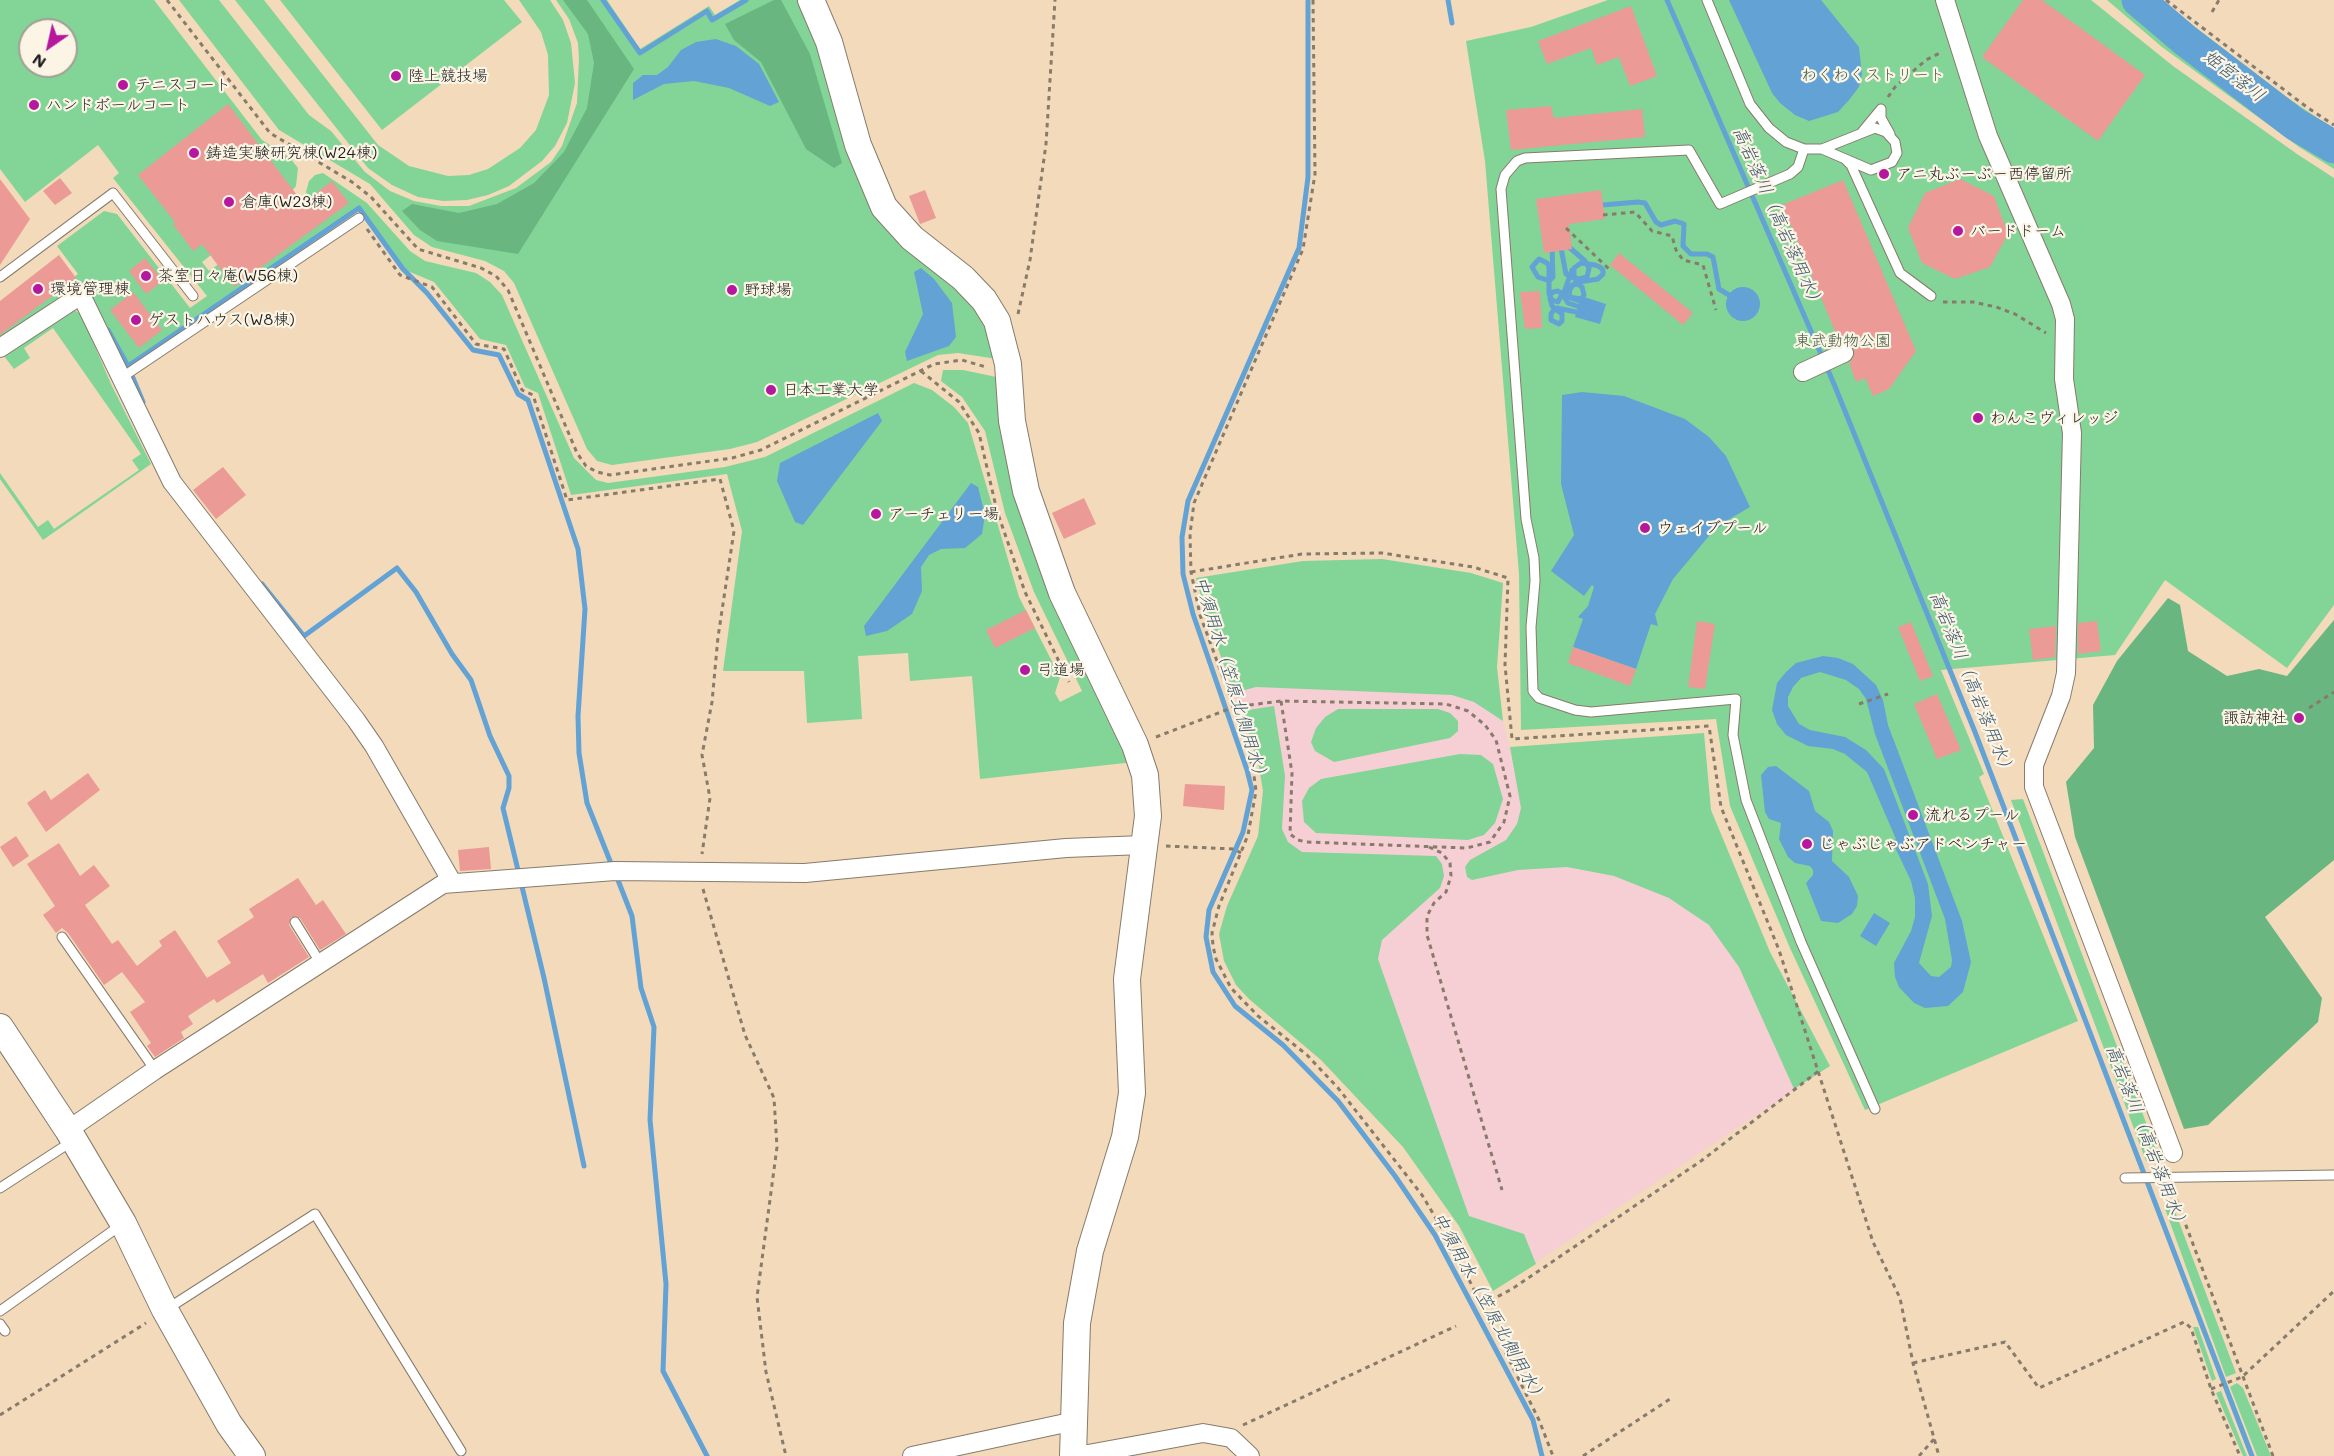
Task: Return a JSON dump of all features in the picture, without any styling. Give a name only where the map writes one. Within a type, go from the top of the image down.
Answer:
[{"type":"street","points":[[811,0],[829,42],[862,156],[884,207],[912,238],[963,278],[984,300],[997,321],[1004,341],[1012,421],[1026,491],[1062,593],[1135,745],[1145,775],[1148,816],[1154,846],[1127,979],[1131,1093],[1125,1137],[1090,1251],[1077,1323],[1073,1455],[1203,1433],[1224,1434],[1237,1442],[1250,1456]]},
{"type":"street","points":[[1945,0],[1989,136],[2061,304],[2065,335],[2064,379],[2072,433],[2066,673],[2061,696],[2034,765],[2034,787],[2173,1153]]},
{"type":"street","points":[[0,348],[81,295],[172,482],[356,720],[452,882]]},
{"type":"street","points":[[1803,372],[1844,353]]},
{"type":"street","points":[[71,1135],[155,1070],[442,884],[615,872],[805,873],[1066,848],[1154,846]]},
{"type":"street","points":[[0,1027],[71,1135],[123,1223],[165,1310],[229,1424],[252,1456]]},
{"type":"street","points":[[912,1456],[1075,1421]]},
{"type":"lane","points":[[1707,0],[1750,104],[1777,135],[1786,142],[1803,149],[1822,149],[1835,153],[1871,170],[1882,168]]},
{"type":"lane","points":[[1862,132],[1881,109]]},
{"type":"lane","points":[[1863,194],[1861,186],[1864,179],[1892,162],[1897,153],[1895,142],[1881,118],[1881,109]]},
{"type":"lane","points":[[1822,149],[1875,128],[1886,132],[1895,142]]},
{"type":"lane","points":[[1803,149],[1798,167],[1720,204],[1689,150],[1525,158],[1517,161],[1505,175],[1501,189],[1525,507],[1534,558],[1535,581],[1531,627],[1533,691],[1539,698],[1575,710],[1591,712],[1736,699],[1733,735],[1746,800],[1801,942],[1875,1109]]},
{"type":"lane","points":[[1835,153],[1851,165],[1900,273],[1931,296]]},
{"type":"lane","points":[[0,277],[112,194],[193,296]]},
{"type":"lane","points":[[121,378],[359,218]]},
{"type":"lane","points":[[295,922],[321,964]]},
{"type":"lane","points":[[62,937],[155,1070]]},
{"type":"lane","points":[[0,1188],[71,1135]]},
{"type":"lane","points":[[2126,1178],[2334,1175]]},
{"type":"lane","points":[[165,1310],[315,1214],[461,1451]]},
{"type":"lane","points":[[0,1311],[123,1223]]},
{"type":"path","points":[[167,0],[270,133],[352,182],[371,197],[418,249],[481,268],[496,276],[508,290],[577,453],[586,466],[597,472],[610,475],[732,458],[761,450],[934,364],[962,360],[1008,370]]},
{"type":"path","points":[[1004,341],[1014,328],[1030,260],[1046,144],[1055,0]]},
{"type":"path","points":[[1313,0],[1315,174],[1303,249],[1194,503],[1190,534],[1191,572],[1200,615],[1234,707],[1253,768],[1256,790],[1241,853],[1219,906],[1212,933],[1216,959],[1222,974],[1243,1002],[1307,1055],[1363,1118],[1422,1195],[1447,1237],[1482,1305],[1539,1420],[1552,1456]]},
{"type":"path","points":[[2166,0],[2308,108],[2334,124]]},
{"type":"path","points":[[2212,12],[2219,0]]},
{"type":"path","points":[[1881,109],[1895,87],[1926,60],[1960,45]]},
{"type":"path","points":[[1603,215],[1635,212],[1652,231],[1672,236],[1683,260],[1702,265],[1716,310]]},
{"type":"path","points":[[359,218],[400,276],[432,287],[477,344],[504,349],[522,390],[533,395],[567,500],[720,479],[734,531],[712,702],[702,755],[710,798],[699,874],[745,1035],[774,1098],[777,1147],[757,1297],[766,1372],[786,1456]]},
{"type":"path","points":[[1566,228],[1609,269]]},
{"type":"path","points":[[1931,296],[1945,303],[1973,302],[1996,307],[2015,314],[2047,333],[2065,335]]},
{"type":"path","points":[[920,371],[959,402],[979,433],[997,511],[1025,592],[1069,682]]},
{"type":"path","points":[[1191,572],[1302,554],[1382,553],[1473,567],[1508,578],[1505,665],[1512,739],[1709,726],[1721,807],[1779,950],[1820,1070],[1873,1242],[1900,1298],[1913,1363],[1939,1456]]},
{"type":"path","points":[[2309,708],[2334,692]]},
{"type":"path","points":[[1859,704],[1888,694]]},
{"type":"path","points":[[1135,745],[1234,707],[1281,701],[1446,704],[1468,711],[1485,724],[1496,740],[1510,796],[1504,822],[1490,842],[1467,848],[1306,843],[1290,834],[1292,773],[1281,701]]},
{"type":"path","points":[[1154,846],[1234,849],[1241,853]]},
{"type":"path","points":[[1427,846],[1442,853],[1450,863],[1451,876],[1446,892],[1434,903],[1427,916],[1426,935],[1502,1190]]},
{"type":"path","points":[[1482,1305],[1522,1282],[1701,1161],[1820,1070]]},
{"type":"path","points":[[2168,1177],[2273,1456]]},
{"type":"path","points":[[2211,1389],[2242,1377],[2318,1308],[2334,1290]]},
{"type":"path","points":[[0,1415],[86,1363],[165,1310]]},
{"type":"path","points":[[1913,1363],[2005,1342],[2039,1388],[2184,1322],[2191,1328],[2211,1389],[2240,1456]]},
{"type":"path","points":[[1224,1434],[1456,1326]]},
{"type":"path","points":[[1583,1456],[1670,1399]]},
{"type":"path","points":[[1919,1456],[1934,1439]]},
{"type":"shaded area","points":[[1382,559],[1471,573],[1503,583],[1497,667],[1503,721],[1510,747],[1704,733],[1711,810],[1770,952],[1830,1066],[1493,1291],[1459,1226],[1403,1147],[1321,1060],[1236,985],[1224,961],[1219,934],[1227,906],[1258,836],[1263,791],[1259,767],[1206,615],[1196,578],[1303,561]]},
{"type":"green space","points":[[0,0],[154,0],[262,140],[290,158],[298,168],[296,186],[288,196],[202,262],[209,271],[308,199],[306,192],[309,181],[315,175],[323,173],[367,203],[410,251],[425,261],[476,273],[490,282],[502,295],[574,458],[596,480],[608,483],[725,467],[765,457],[914,383],[932,390],[954,407],[968,423],[1019,597],[1060,677],[1055,693],[1060,702],[1082,691],[1034,592],[1005,513],[985,431],[962,397],[941,381],[943,370],[963,370],[1001,378],[1002,422],[1134,762],[980,779],[972,676],[910,681],[908,653],[858,656],[862,719],[807,723],[804,671],[723,671],[742,531],[727,474],[571,495],[538,393],[525,387],[506,345],[480,339],[434,282],[403,269],[359,209],[128,366],[83,287],[0,341],[0,326],[8,327],[78,274],[57,246],[104,211],[117,214],[190,308],[207,296],[113,178],[119,173],[98,145],[25,202],[0,169]]},
{"type":"green space","points":[[179,0],[219,0],[309,115],[331,131],[365,172],[390,191],[414,201],[441,206],[469,206],[516,188],[551,162],[562,146],[577,103],[579,58],[578,43],[569,19],[556,0],[607,0],[640,49],[709,6],[715,15],[740,0],[797,0],[822,46],[859,172],[977,307],[989,332],[997,359],[958,353],[938,355],[757,442],[730,449],[612,465],[597,461],[587,449],[514,283],[504,271],[485,261],[432,247],[414,235],[370,184],[279,130]]},
{"type":"green space","points":[[235,0],[264,0],[378,145],[409,166],[448,176],[469,175],[488,169],[520,148],[536,130],[549,95],[548,55],[541,32],[519,0],[550,0],[563,20],[571,43],[575,83],[567,123],[555,146],[542,161],[509,186],[488,195],[467,200],[443,201],[418,197],[392,185],[368,168]]},
{"type":"green space","name":"陸上競技場","points":[[280,0],[504,0],[522,22],[382,130]]},
{"type":"green space","points":[[563,0],[587,0],[634,69],[518,254],[437,241],[420,230],[402,211],[412,204],[459,213],[497,204],[534,183],[564,152],[587,108],[594,63],[588,34]]},
{"type":"green space","points":[[774,0],[781,0],[810,54],[842,163],[834,168],[806,149],[761,62],[734,40],[725,24]]},
{"type":"green space","name":"東武動物公園","points":[[1608,0],[2091,0],[2173,66],[2334,178],[2334,605],[2287,668],[2165,580],[2115,655],[1941,670],[1984,774],[1979,777],[2078,1021],[1865,1110],[1790,948],[1730,806],[1716,719],[1521,730],[1519,574],[1485,161],[1466,41],[1531,27]]},
{"type":"green space","points":[[2107,0],[2128,0],[2281,122],[2334,155],[2334,169],[2299,147],[2162,47]]},
{"type":"green space","points":[[2143,0],[2160,0],[2285,96],[2334,129],[2334,142],[2304,124]]},
{"type":"green space","points":[[71,308],[81,314],[111,384],[151,464],[43,540],[0,479],[0,473],[38,527],[48,520],[54,529],[139,470],[132,460],[141,454],[53,328],[24,348],[30,358],[14,369],[4,356],[6,350]]},
{"type":"green space","points":[[1382,559],[1471,573],[1503,583],[1497,667],[1503,721],[1474,702],[1452,695],[1256,687],[1234,693],[1206,615],[1196,578],[1303,561]]},
{"type":"green space","points":[[2168,598],[2180,605],[2188,651],[2227,676],[2259,669],[2287,676],[2334,620],[2334,860],[2265,917],[2322,998],[2318,1022],[2208,1125],[2184,1129],[2075,837],[2066,782],[2094,748],[2093,705],[2117,661]]},
{"type":"green space","points":[[1274,706],[1285,776],[1282,829],[1288,842],[1302,852],[1436,856],[1442,864],[1444,876],[1440,888],[1382,940],[1378,959],[1469,1216],[1524,1234],[1536,1264],[1493,1291],[1459,1226],[1403,1147],[1321,1060],[1249,999],[1236,985],[1224,961],[1219,934],[1227,906],[1258,836],[1263,791],[1259,767],[1242,711]]},
{"type":"green space","points":[[1338,709],[1438,709],[1450,713],[1458,721],[1458,731],[1450,738],[1334,762],[1315,751],[1311,742],[1316,728],[1325,717]]},
{"type":"green space","points":[[1704,733],[1711,810],[1770,952],[1830,1066],[1794,1089],[1739,967],[1709,925],[1669,898],[1614,876],[1567,867],[1518,870],[1472,880],[1467,877],[1465,867],[1470,860],[1506,840],[1517,824],[1521,808],[1510,747]]},
{"type":"green space","points":[[1460,754],[1481,755],[1493,764],[1503,799],[1495,823],[1484,835],[1468,840],[1316,833],[1304,822],[1302,801],[1309,788],[1321,779]]},
{"type":"green space","points":[[2023,799],[2158,1154],[2154,1160],[2146,1161],[2011,800]]},
{"type":"green space","points":[[2164,1206],[2173,1206],[2236,1373],[2226,1377]]},
{"type":"green space","points":[[2193,1327],[2198,1327],[2216,1379],[2212,1381]]},
{"type":"green space","points":[[2237,1383],[2243,1388],[2271,1456],[2257,1456],[2230,1387]]},
{"type":"green space","points":[[2221,1391],[2247,1456],[2243,1456],[2216,1393]]},
{"type":"water","points":[[1729,0],[1821,0],[1859,47],[1862,74],[1859,87],[1838,112],[1809,121],[1795,115],[1772,93]]},
{"type":"water","points":[[716,39],[736,46],[759,64],[779,102],[770,106],[729,88],[694,81],[664,84],[633,100],[633,83],[643,75],[657,75],[668,67],[681,50],[696,42]]},
{"type":"water","points":[[921,268],[934,279],[952,303],[956,337],[949,346],[907,361],[905,352],[923,314],[914,272]]},
{"type":"water","points":[[1743,287],[1755,292],[1760,304],[1755,316],[1743,321],[1731,316],[1726,304],[1731,292]]},
{"type":"water","points":[[1581,296],[1606,304],[1600,324],[1575,317]]},
{"type":"water","name":"ウェイブプール","points":[[1582,392],[1624,396],[1685,419],[1709,437],[1726,456],[1750,507],[1728,520],[1709,536],[1673,579],[1655,614],[1658,626],[1651,624],[1636,669],[1573,647],[1583,619],[1578,617],[1588,606],[1594,587],[1592,585],[1584,596],[1551,571],[1574,535],[1561,484],[1562,395]]},
{"type":"water","points":[[878,413],[882,421],[803,525],[795,522],[777,481],[780,463]]},
{"type":"water","points":[[971,483],[978,487],[985,515],[982,534],[965,548],[941,549],[929,555],[921,567],[922,591],[912,614],[887,631],[866,636],[864,626]]},
{"type":"water","name":"流れるプール","points":[[1823,656],[1838,658],[1853,664],[1876,685],[1883,700],[1888,725],[1962,921],[1971,962],[1963,992],[1948,1006],[1925,1008],[1914,1003],[1899,987],[1895,977],[1894,963],[1911,931],[1915,917],[1915,898],[1911,881],[1892,841],[1896,839],[1867,772],[1845,754],[1833,749],[1808,746],[1786,735],[1777,724],[1772,710],[1777,683],[1796,663]],"holes":[[[1820,672],[1846,680],[1859,689],[1866,699],[1875,734],[1945,919],[1952,960],[1951,967],[1939,977],[1931,976],[1919,963],[1932,916],[1928,884],[1884,769],[1866,750],[1845,737],[1810,730],[1799,724],[1788,706],[1788,697],[1801,678]]]},
{"type":"water","name":"じゃぶじゃぶアドベンチャー","points":[[1776,766],[1809,791],[1815,811],[1829,822],[1833,831],[1832,861],[1849,877],[1858,896],[1857,906],[1852,914],[1838,923],[1821,921],[1806,883],[1813,875],[1813,870],[1810,866],[1795,863],[1788,857],[1779,839],[1781,823],[1769,819],[1765,812],[1761,775],[1768,767]]},
{"type":"water","points":[[1874,913],[1890,923],[1876,946],[1860,936]]},
{"type":"building","points":[[2023,0],[2042,0],[2145,75],[2098,141],[1982,57]]},
{"type":"building","points":[[1631,6],[1657,76],[1630,86],[1619,57],[1597,65],[1591,48],[1547,64],[1538,41]]},
{"type":"building","points":[[228,104],[303,203],[332,181],[349,203],[234,287],[202,244],[193,251],[173,224],[175,222],[138,175]]},
{"type":"building","points":[[1551,106],[1554,118],[1642,109],[1645,137],[1511,150],[1506,110]]},
{"type":"building","points":[[60,178],[72,193],[55,205],[43,191]]},
{"type":"building","points":[[0,179],[30,219],[0,265]]},
{"type":"building","name":"バードドーム","points":[[1960,179],[1994,196],[2008,234],[1990,267],[1955,279],[1922,263],[1908,228],[1925,193]]},
{"type":"building","points":[[1843,180],[1916,351],[1889,389],[1873,396],[1865,378],[1856,382],[1849,363],[1853,359],[1854,349],[1850,344],[1840,343],[1782,205]]},
{"type":"building","points":[[925,190],[936,218],[920,224],[909,196]]},
{"type":"building","points":[[1601,190],[1605,219],[1569,224],[1572,249],[1544,253],[1536,199]]},
{"type":"building","points":[[1619,253],[1693,313],[1683,325],[1610,265]]},
{"type":"building","name":"環境管理棟","points":[[59,255],[76,278],[0,335],[0,301]]},
{"type":"building","name":"茶室日々庵(W56棟)","points":[[145,258],[163,281],[146,294],[129,271]]},
{"type":"building","points":[[1540,291],[1542,328],[1525,329],[1520,292]]},
{"type":"building","name":"ゲストハウス(W8棟)","points":[[133,292],[162,330],[139,348],[110,310]]},
{"type":"building","points":[[223,467],[246,495],[216,519],[193,490]]},
{"type":"building","points":[[1084,498],[1096,524],[1064,539],[1052,513]]},
{"type":"building","points":[[1026,610],[1035,628],[995,648],[986,630]]},
{"type":"building","points":[[1697,621],[1715,624],[1705,689],[1688,687]]},
{"type":"building","points":[[2097,621],[2101,651],[2078,654],[2078,623]]},
{"type":"building","points":[[1911,622],[1933,676],[1920,681],[1898,627]]},
{"type":"building","points":[[2056,626],[2055,657],[2033,660],[2029,629]]},
{"type":"building","points":[[1573,647],[1636,669],[1630,686],[1568,663]]},
{"type":"building","points":[[1937,694],[1961,750],[1937,759],[1914,704]]},
{"type":"building","points":[[88,773],[100,790],[46,832],[27,803],[45,790],[51,800]]},
{"type":"building","points":[[1185,784],[1225,786],[1224,810],[1183,806]]},
{"type":"building","points":[[16,836],[29,856],[13,867],[0,847]]},
{"type":"building","points":[[59,843],[80,876],[94,865],[110,886],[85,905],[112,944],[118,940],[137,966],[162,946],[159,941],[175,930],[207,978],[231,963],[217,941],[254,917],[249,909],[298,878],[316,905],[323,900],[346,934],[320,950],[300,918],[291,917],[289,925],[309,957],[268,983],[263,974],[217,1003],[214,999],[188,1016],[193,1024],[181,1032],[184,1038],[155,1057],[147,1046],[151,1043],[130,1012],[145,1002],[122,972],[104,985],[68,933],[62,928],[56,933],[43,915],[55,906],[27,864]]},
{"type":"building","points":[[489,847],[491,869],[460,871],[458,850]]},
{"type":"waterway","points":[[603,0],[640,53],[707,11],[712,20],[746,0]]},
{"type":"waterway","name":"中須用水（笠原北側用水）","points":[[1308,0],[1308,177],[1299,248],[1188,501],[1182,537],[1183,574],[1193,614],[1252,790],[1243,832],[1209,910],[1206,937],[1213,972],[1235,1006],[1283,1045],[1338,1101],[1395,1176],[1435,1235],[1533,1420],[1542,1456]]},
{"type":"waterway","points":[[1448,0],[1452,23]]},
{"type":"waterway","name":"高岩落川（高岩落用水）","points":[[1667,0],[1834,384],[1975,732],[2252,1456]]},
{"type":"waterway","name":"姫宮落川","points":[[2138,0],[2185,40],[2295,124],[2334,147]]},
{"type":"waterway","points":[[1603,205],[1645,203],[1656,222],[1661,225],[1675,221],[1684,224],[1683,246],[1691,254],[1707,254],[1713,257],[1719,289],[1729,295]]},
{"type":"waterway","points":[[128,366],[359,208],[403,269],[427,293],[473,350],[499,355],[518,394],[528,400],[578,549],[585,609],[578,716],[579,753],[587,803],[612,866]]},
{"type":"waterway","points":[[1552,246],[1553,277],[1550,280],[1547,280],[1538,277],[1532,267],[1539,259],[1547,263],[1549,266],[1549,294],[1552,300],[1558,302],[1562,294],[1558,291],[1553,292],[1551,294],[1550,298],[1552,306],[1562,314],[1562,321],[1559,324],[1551,320],[1551,314],[1553,311],[1557,308],[1581,313]]},
{"type":"waterway","points":[[1569,247],[1585,261],[1589,268],[1587,277],[1579,279],[1574,277],[1574,268],[1581,263],[1595,265],[1603,270],[1603,274],[1598,279],[1575,283],[1570,289],[1569,297],[1581,299],[1584,295],[1582,287],[1578,284],[1572,285],[1569,288],[1568,297],[1585,303]]},
{"type":"waterway","points":[[1561,248],[1566,274],[1578,280]]},
{"type":"waterway","points":[[1572,270],[1563,295],[1568,303],[1583,308]]},
{"type":"waterway","points":[[108,330],[128,366],[143,402]]},
{"type":"waterway","points":[[262,584],[304,636],[397,568],[416,592],[452,654],[471,680],[490,736],[509,776],[509,788],[503,808],[544,978],[584,1166]]},
{"type":"waterway","points":[[616,875],[632,916],[641,988],[654,1027],[650,1120],[666,1284],[663,1371],[707,1456]]},
{"type":"place","name":"陸上競技場","points":[[396,76]]},
{"type":"place","name":"テニスコート","points":[[123,85]]},
{"type":"place","name":"ハンドボールコート","points":[[34,105]]},
{"type":"place","name":"鋳造実験研究棟(W24棟)","points":[[194,153]]},
{"type":"place","name":"アニ丸ぶーぶー西停留所","points":[[1884,174]]},
{"type":"place","name":"倉庫(W23棟)","points":[[229,202]]},
{"type":"place","name":"バードドーム","points":[[1958,231]]},
{"type":"place","name":"茶室日々庵(W56棟)","points":[[146,276]]},
{"type":"place","name":"環境管理棟","points":[[38,289]]},
{"type":"place","name":"野球場","points":[[732,290]]},
{"type":"place","name":"ゲストハウス(W8棟)","points":[[136,320]]},
{"type":"place","name":"日本工業大学","points":[[771,390]]},
{"type":"place","name":"わんこヴィレッジ","points":[[1978,418]]},
{"type":"place","name":"アーチェリー場","points":[[876,514]]},
{"type":"place","name":"ウェイブプール","points":[[1645,528]]},
{"type":"place","name":"弓道場","points":[[1025,670]]},
{"type":"place","name":"諏訪神社","points":[[2299,718]]},
{"type":"place","name":"流れるプール","points":[[1913,815]]},
{"type":"place","name":"じゃぶじゃぶアドベンチャー","points":[[1807,844]]},
{"type":"park label","name":"わくわくストリート","points":[[1873,75]]}]
